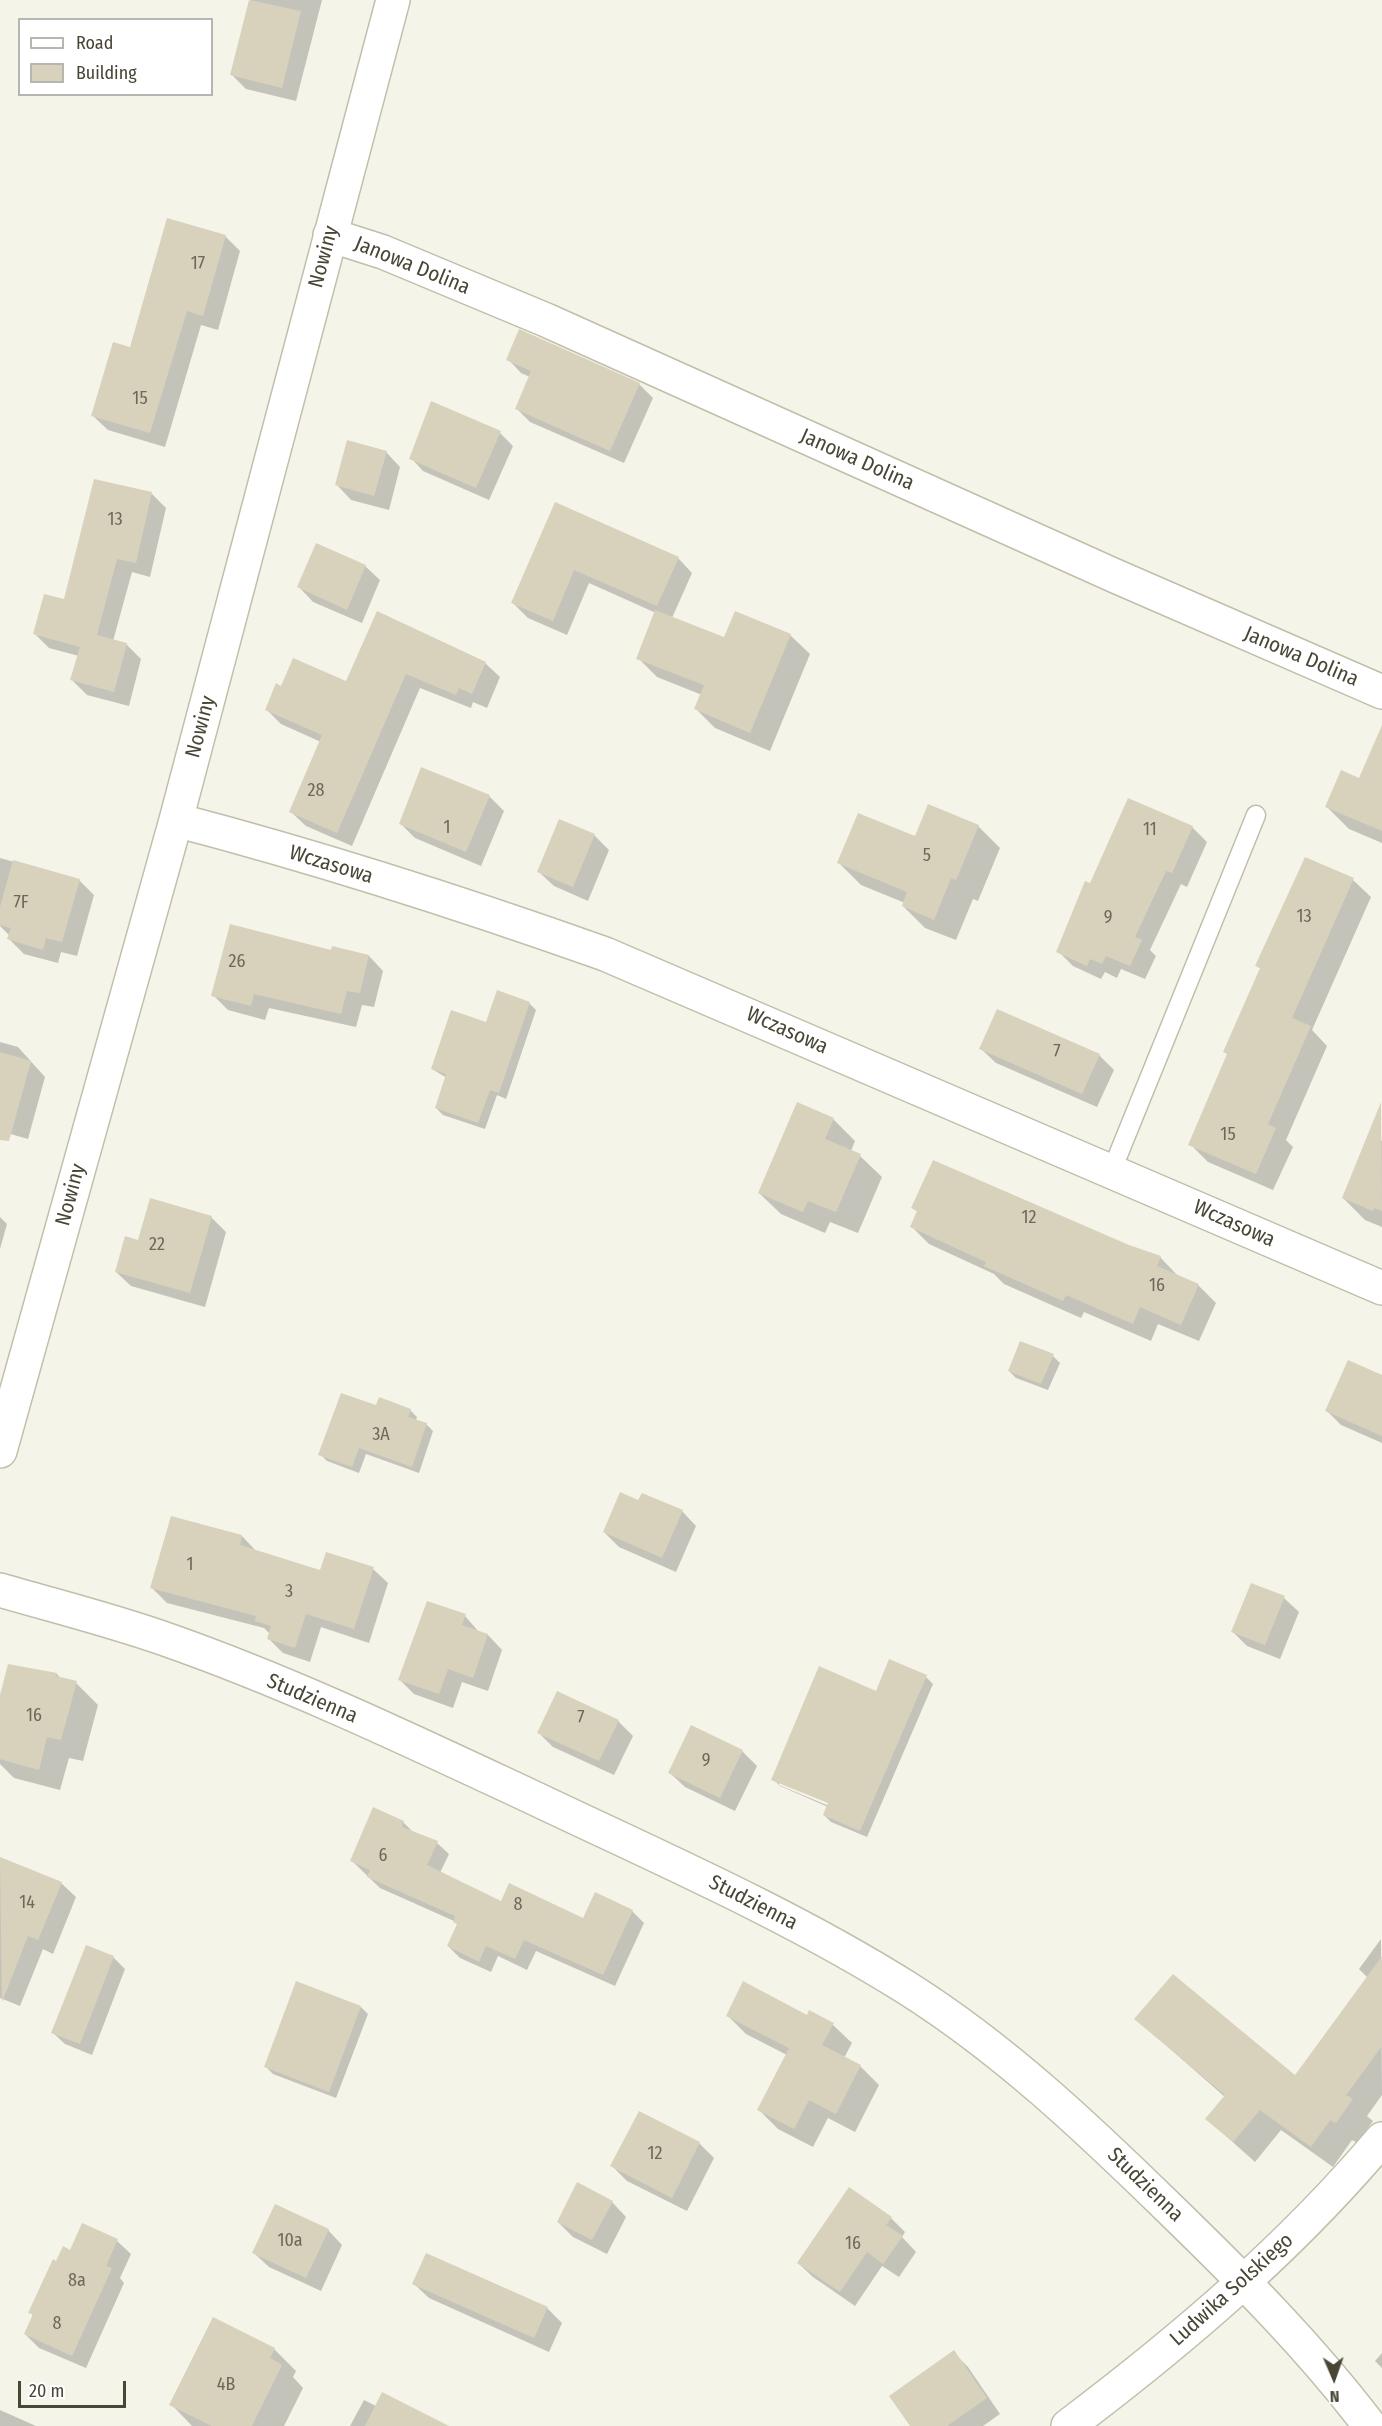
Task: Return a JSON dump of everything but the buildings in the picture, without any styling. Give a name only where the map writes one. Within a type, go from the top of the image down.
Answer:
[{"type":"street","name":"Nowiny","points":[[0,1451],[176,820],[393,0]]},
{"type":"street","name":"Janowa Dolina","points":[[330,235],[383,252],[546,320],[1113,575],[1382,692]]},
{"type":"street","name":"Wczasowa","points":[[176,820],[418,891],[605,954],[1382,1288]]},
{"type":"street","name":"Studzienna","points":[[0,1590],[164,1639],[305,1695],[645,1850],[835,1945],[940,2010],[1030,2079],[1086,2127],[1245,2282],[1315,2357],[1371,2426]]},
{"type":"street","name":"Ludwika Solskiego","points":[[1068,2426],[1136,2373],[1245,2282],[1331,2197],[1382,2139]]},
{"type":"lane","points":[[1112,1170],[1256,815]]}]
